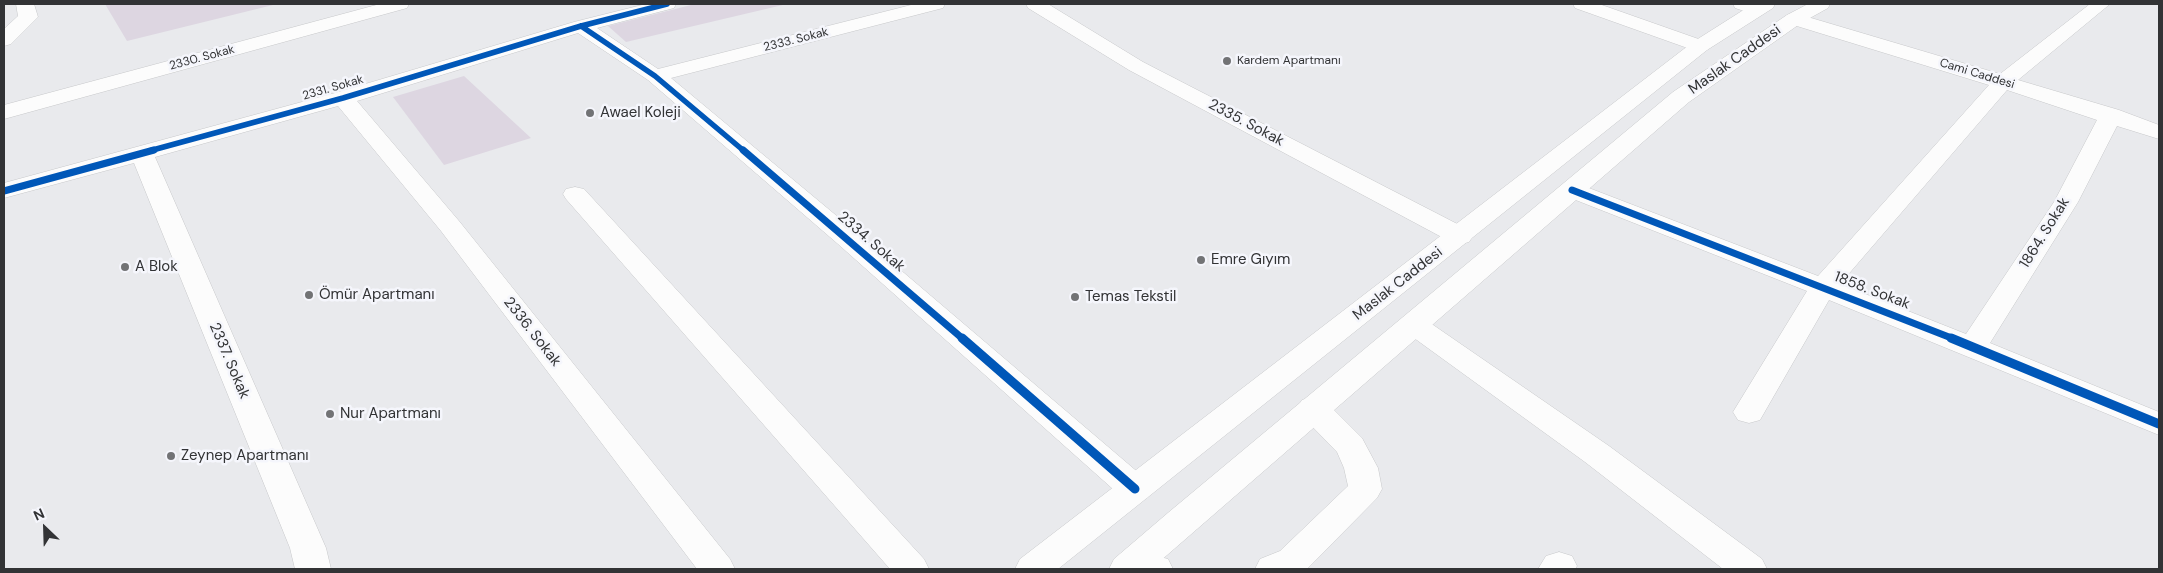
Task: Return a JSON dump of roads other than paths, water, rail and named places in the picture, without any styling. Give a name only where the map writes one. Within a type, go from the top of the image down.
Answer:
[{"type":"street","points":[[4,40],[28,16],[25,4]]},
{"type":"street","name":"2330. Sokak","points":[[4,112],[400,4]]},
{"type":"street","name":"2331. Sokak","points":[[4,191],[343,98],[581,26],[667,4]]},
{"type":"street","name":"2333. Sokak","points":[[655,76],[936,4]]},
{"type":"street","name":"2335. Sokak","points":[[1035,4],[1136,66],[1460,236]]},
{"type":"street","points":[[1582,4],[1700,46]]},
{"type":"street","name":"Maslak Caddesi","points":[[1138,568],[1313,408],[1681,97],[1794,19],[1821,4]]},
{"type":"street","points":[[1749,412],[1824,287],[2003,82],[2101,4]]},
{"type":"street","name":"Maslak Caddesi","points":[[1033,569],[1700,46],[1755,5]]},
{"type":"street","name":"Cami Caddesi","points":[[1794,19],[2111,115],[2159,132]]},
{"type":"street","name":"2334. Sokak","points":[[581,26],[655,76],[847,238],[1134,489]]},
{"type":"street","name":"2336. Sokak","points":[[343,98],[450,226],[717,569]]},
{"type":"street","name":"1864. Sokak","points":[[1973,346],[2066,202],[2111,115]]},
{"type":"street","name":"2337. Sokak","points":[[142,153],[304,539],[313,569]]},
{"type":"street","name":"1858. Sokak","points":[[1572,190],[1973,346],[2159,424]]},
{"type":"street","points":[[575,194],[911,569]]},
{"type":"street","points":[[1413,324],[1597,454],[1749,569]]},
{"type":"street","points":[[1273,569],[1293,561],[1365,489],[1361,468],[1351,446],[1313,408]]},
{"type":"place","name":"Kardem Apartmanı","points":[[1227,61]]},
{"type":"place","name":"Awael Koleji","points":[[590,113]]},
{"type":"place","name":"Emre Gıyım","points":[[1201,260]]},
{"type":"place","name":"A Blok","points":[[125,267]]},
{"type":"place","name":"Ömür Apartmanı","points":[[309,295]]},
{"type":"place","name":"Temas Tekstil","points":[[1075,297]]},
{"type":"place","name":"Nur Apartmanı","points":[[330,414]]},
{"type":"place","name":"Zeynep Apartmanı","points":[[171,456]]}]
